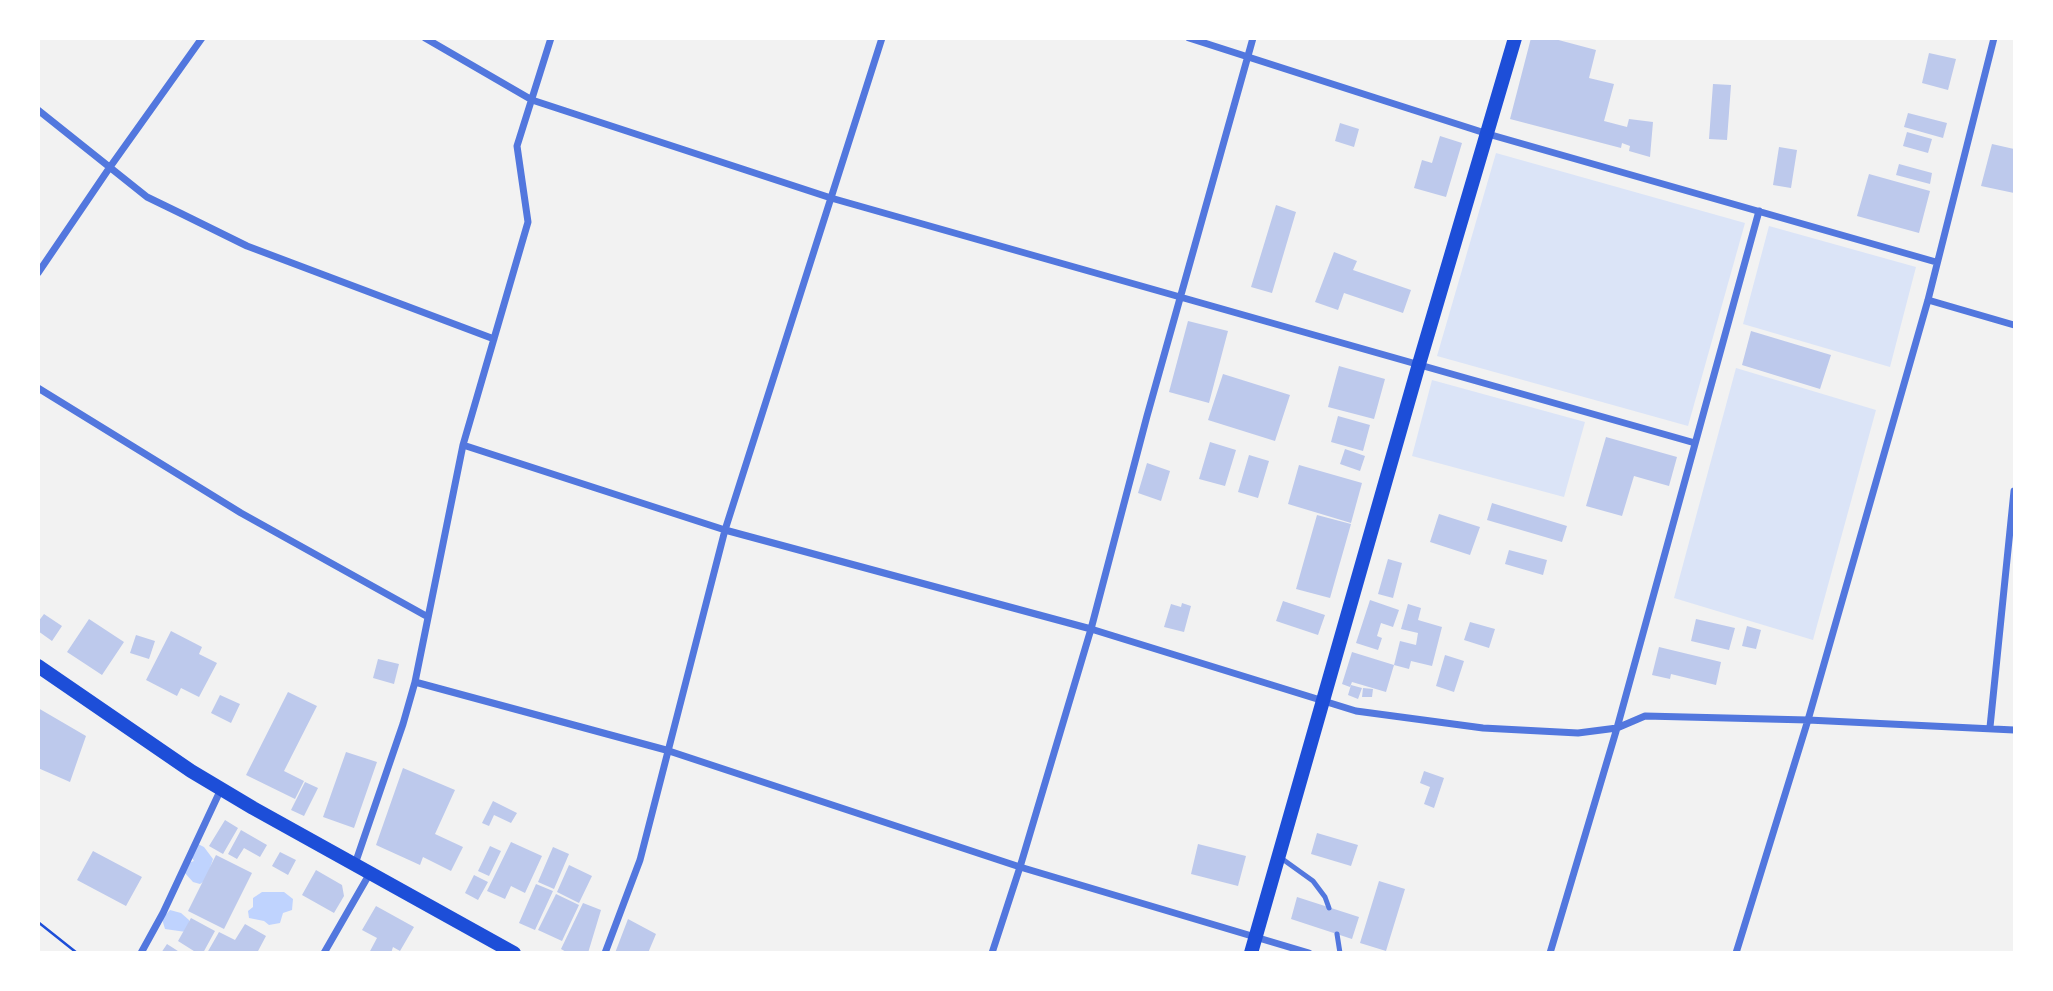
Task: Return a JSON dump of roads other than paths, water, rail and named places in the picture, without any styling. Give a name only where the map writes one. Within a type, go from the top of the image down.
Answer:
[{"type":"main road","points":[[1251,953],[1419,364],[1516,38]]},
{"type":"main road","points":[[38,666],[221,789],[514,953]]},
{"type":"street","points":[[38,274],[202,38]]},
{"type":"street","points":[[425,38],[532,100],[831,198],[1695,443]]},
{"type":"street","points":[[354,865],[415,682],[463,445],[528,222],[517,146],[551,38]]},
{"type":"street","points":[[605,953],[639,860],[725,530],[882,38]]},
{"type":"street","points":[[1189,38],[1488,134],[1937,262]]},
{"type":"street","points":[[992,953],[1091,629],[1147,416],[1253,38]]},
{"type":"street","points":[[1735,953],[1808,720],[1928,300],[1994,38]]},
{"type":"street","points":[[38,110],[147,197],[247,246],[494,339]]},
{"type":"street","points":[[1550,953],[1617,728],[1759,211]]},
{"type":"street","points":[[1928,300],[2014,325]]},
{"type":"street","points":[[38,388],[241,513],[428,617]]},
{"type":"street","points":[[463,445],[725,530],[1091,629],[1356,711],[1483,728],[1578,733],[1617,728],[1644,716],[1808,720],[2014,730]]},
{"type":"street","points":[[1990,727],[2014,491]]},
{"type":"street","points":[[415,682],[666,750],[1020,867],[1309,953]]},
{"type":"street","points":[[141,953],[163,913],[221,789]]},
{"type":"street","points":[[324,953],[370,873]]},
{"type":"lane","points":[[1279,857],[1314,881],[1329,908]]},
{"type":"lane","points":[[1337,934],[1340,953]]},
{"type":"water","points":[[198,844],[204,847],[213,859],[206,880],[200,884],[193,882],[184,872],[188,863],[194,861],[192,858]]},
{"type":"water","points":[[262,892],[284,892],[293,899],[292,910],[283,913],[280,923],[269,925],[264,921],[249,918],[248,911],[253,907],[253,898]]},
{"type":"water","points":[[170,910],[181,913],[189,920],[186,932],[165,929],[162,919]]}]
